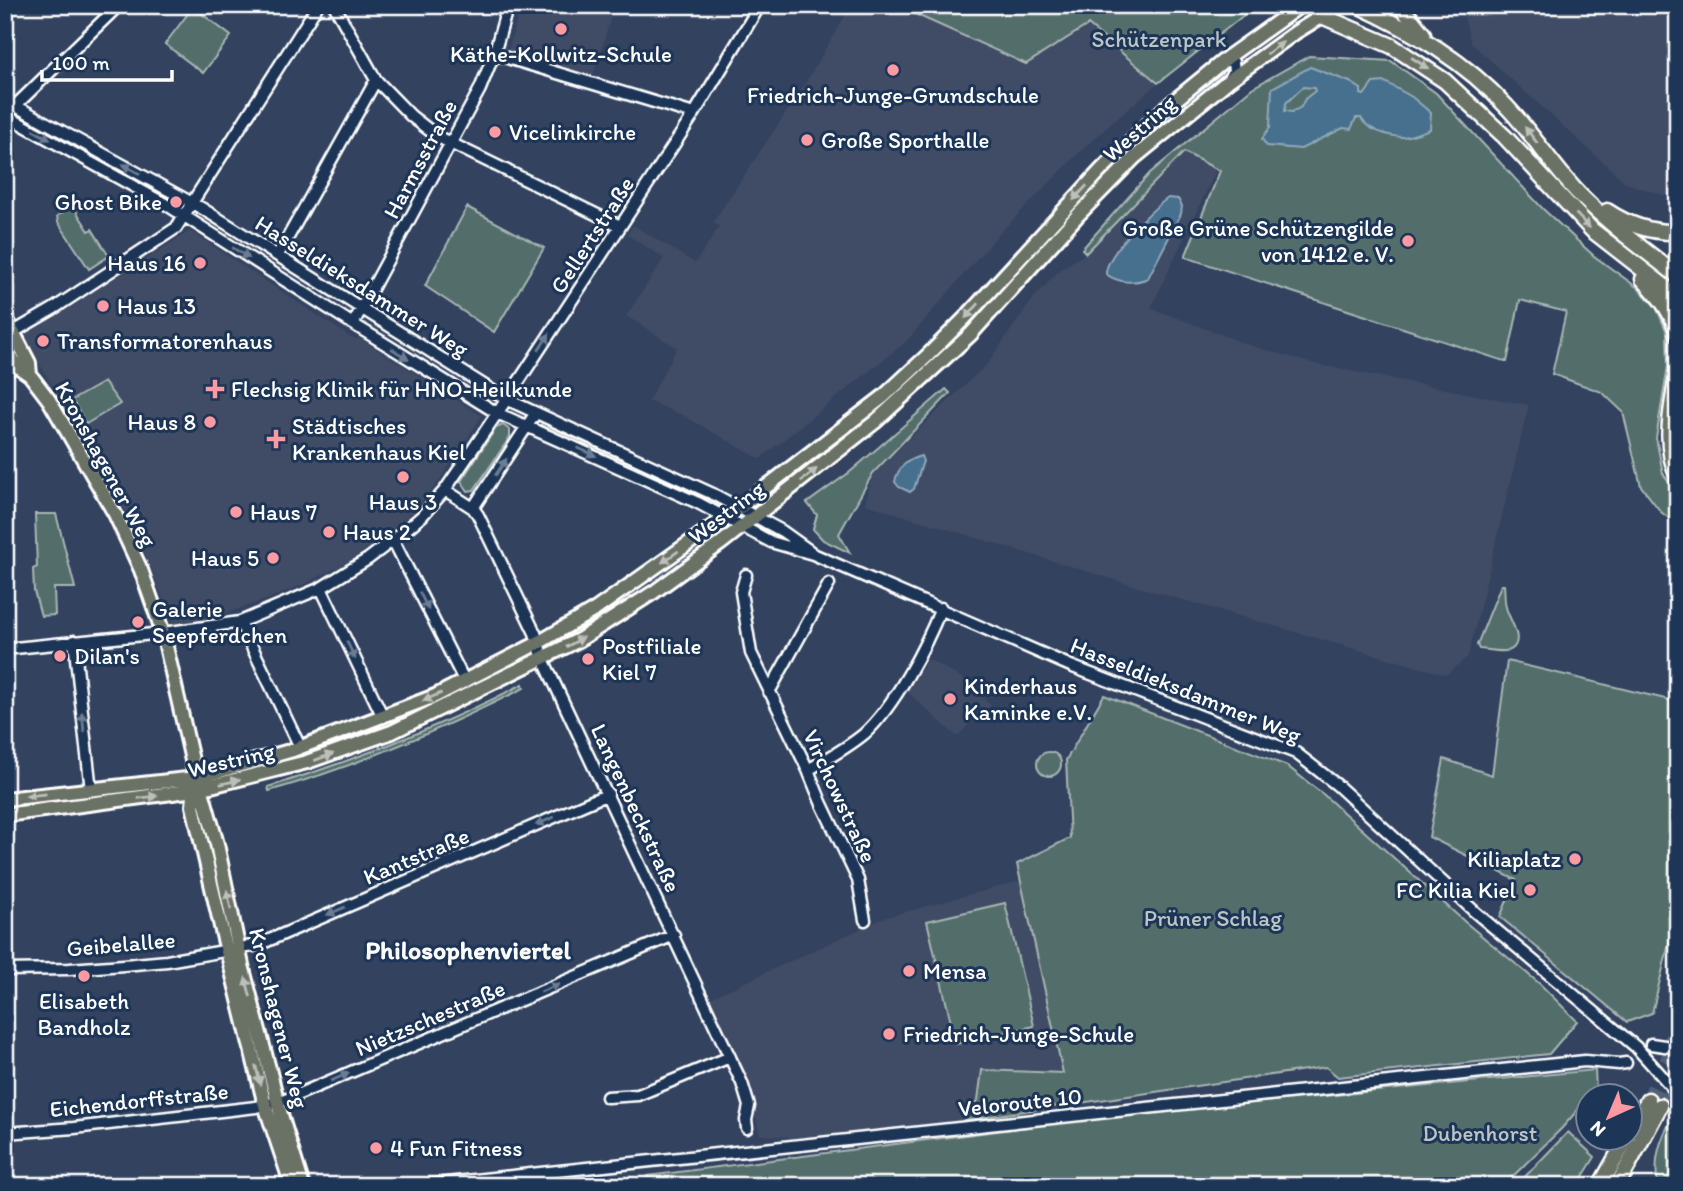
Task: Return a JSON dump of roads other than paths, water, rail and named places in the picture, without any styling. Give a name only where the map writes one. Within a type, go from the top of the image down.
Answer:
[{"type":"highway","points":[[1357,5],[1430,43],[1474,75],[1506,105],[1578,192],[1624,234],[1678,276]]},
{"type":"highway","points":[[1400,5],[1430,43]]},
{"type":"highway","points":[[1322,16],[1360,30],[1422,64],[1457,91],[1505,137],[1665,304],[1675,323],[1678,336]]},
{"type":"highway","points":[[1578,192],[1631,224],[1658,232],[1678,232]]},
{"type":"highway","points":[[1613,248],[1678,297]]},
{"type":"highway","points":[[1678,371],[1669,426],[1669,452],[1678,477]]},
{"type":"highway","points":[[1644,1116],[1654,1103],[1644,1125]]},
{"type":"highway","points":[[1600,1186],[1620,1152]]},
{"type":"highway","points":[[1617,1186],[1632,1152]]},
{"type":"main road","name":"Westring","points":[[5,815],[198,786],[307,762],[391,732],[579,640],[625,611],[756,517],[876,422],[938,366],[1005,298],[1121,171],[1153,141],[1228,81],[1340,5]]},
{"type":"main road","name":"Westring","points":[[5,799],[91,790],[198,786],[383,717],[465,682],[596,608],[740,508],[883,397],[965,318],[1125,146],[1163,110],[1221,62],[1298,6]]},
{"type":"main road","points":[[1298,6],[1322,16]]},
{"type":"main road","name":"Kronshagener Weg","points":[[5,316],[9,335],[29,363],[30,375]]},
{"type":"main road","name":"Kronshagener Weg","points":[[5,350],[15,363],[30,375],[57,413],[115,514],[141,570],[163,633],[198,786],[193,806],[233,950],[292,1186]]},
{"type":"main road","name":"Kronshagener Weg","points":[[271,1103],[303,1186]]},
{"type":"street","points":[[16,105],[120,5]]},
{"type":"street","points":[[9,335],[60,305],[176,228],[318,5]]},
{"type":"street","points":[[334,5],[376,80],[411,116],[438,137],[621,226]]},
{"type":"street","name":"Harmsstraße","points":[[353,324],[480,89],[494,54],[508,5]]},
{"type":"street","name":"Gellertstraße","points":[[5,649],[163,633],[240,622],[321,589],[368,559],[422,516],[445,489],[621,226],[694,114],[760,5]]},
{"type":"street","points":[[494,54],[694,114]]},
{"type":"street","points":[[1221,62],[1233,62],[1234,71],[1228,81]]},
{"type":"street","points":[[278,255],[376,80]]},
{"type":"street","name":"Hasseldieksdammer Weg","points":[[5,100],[192,202],[506,399],[701,488],[796,540],[813,554]]},
{"type":"street","name":"Hasseldieksdammer Weg","points":[[5,114],[184,216],[497,412],[646,478],[778,545],[813,554],[1073,667],[1296,753],[1323,772],[1451,891],[1636,1046],[1678,1094]]},
{"type":"street","points":[[5,375],[15,363]]},
{"type":"street","points":[[445,489],[473,508],[535,414]]},
{"type":"street","name":"Langenbeckstraße","points":[[473,508],[730,1057],[747,1098],[747,1128]]},
{"type":"street","points":[[393,540],[465,682]]},
{"type":"street","name":"Virchowstraße","points":[[746,575],[741,592],[751,653],[858,880],[865,919]]},
{"type":"street","points":[[769,692],[830,584]]},
{"type":"street","points":[[321,589],[383,717]]},
{"type":"street","points":[[808,770],[844,749],[872,726],[898,691],[926,642],[941,608]]},
{"type":"street","points":[[240,622],[300,747]]},
{"type":"street","points":[[74,641],[91,790]]},
{"type":"street","name":"Kantstraße","points":[[233,950],[258,945],[608,794]]},
{"type":"street","name":"Nietzschestraße","points":[[271,1103],[488,1015],[674,934]]},
{"type":"street","name":"Geibelallee","points":[[5,970],[124,965],[233,950]]},
{"type":"street","points":[[1651,1044],[1678,1048]]},
{"type":"street","points":[[607,1097],[638,1095],[730,1057]]},
{"type":"street","name":"Veloroute 10","points":[[418,1186],[1585,1060],[1626,1063]]},
{"type":"street","name":"Eichendorffstraße","points":[[5,1133],[74,1128],[271,1103]]},
{"type":"tunnel","points":[[1670,1045],[1678,1014]]},
{"type":"tunnel","points":[[1648,1100],[1678,1037]]},
{"type":"tunnel","points":[[1660,1106],[1678,1070]]},
{"type":"place","name":"Käthe-Kollwitz-Schule","points":[[561,29]]},
{"type":"place","name":"Friedrich-Junge-Grundschule","points":[[893,70]]},
{"type":"place","name":"Vicelinkirche","points":[[495,132]]},
{"type":"place","name":"Große Sporthalle","points":[[807,140]]},
{"type":"place","name":"Ghost Bike","points":[[176,202]]},
{"type":"place","name":"Große Grüne Schützengilde von 1412 e. V.","points":[[1408,241]]},
{"type":"place","name":"Haus 16","points":[[200,263]]},
{"type":"place","name":"Haus 13","points":[[103,306]]},
{"type":"place","name":"Transformatorenhaus","points":[[43,341]]},
{"type":"place","name":"Flechsig Klinik für HNO-Heilkunde","points":[[215,389]]},
{"type":"place","name":"Haus 8","points":[[210,422]]},
{"type":"place","name":"Städtisches Krankenhaus Kiel","points":[[276,439]]},
{"type":"place","name":"Haus 3","points":[[403,477]]},
{"type":"place","name":"Haus 7","points":[[236,512]]},
{"type":"place","name":"Haus 2","points":[[329,532]]},
{"type":"place","name":"Haus 5","points":[[273,558]]},
{"type":"place","name":"Galerie Seepferdchen","points":[[138,622]]},
{"type":"place","name":"Dilan's","points":[[60,656]]},
{"type":"place","name":"Postfiliale Kiel 7","points":[[588,659]]},
{"type":"place","name":"Kinderhaus Kaminke e.V.","points":[[950,699]]},
{"type":"place","name":"Kiliaplatz","points":[[1575,859]]},
{"type":"place","name":"FC Kilia Kiel","points":[[1530,890]]},
{"type":"place","name":"Mensa","points":[[909,971]]},
{"type":"place","name":"Elisabeth Bandholz","points":[[84,976]]},
{"type":"place","name":"Friedrich-Junge-Schule","points":[[889,1034]]},
{"type":"place","name":"4 Fun Fitness","points":[[376,1148]]},
{"type":"district","name":"Philosophenviertel","points":[[468,950]]},
{"type":"park label","name":"Schützenpark","points":[[1159,39]]},
{"type":"park label","name":"Prüner Schlag","points":[[1213,918]]},
{"type":"park label","name":"Dubenhorst","points":[[1480,1133]]}]
